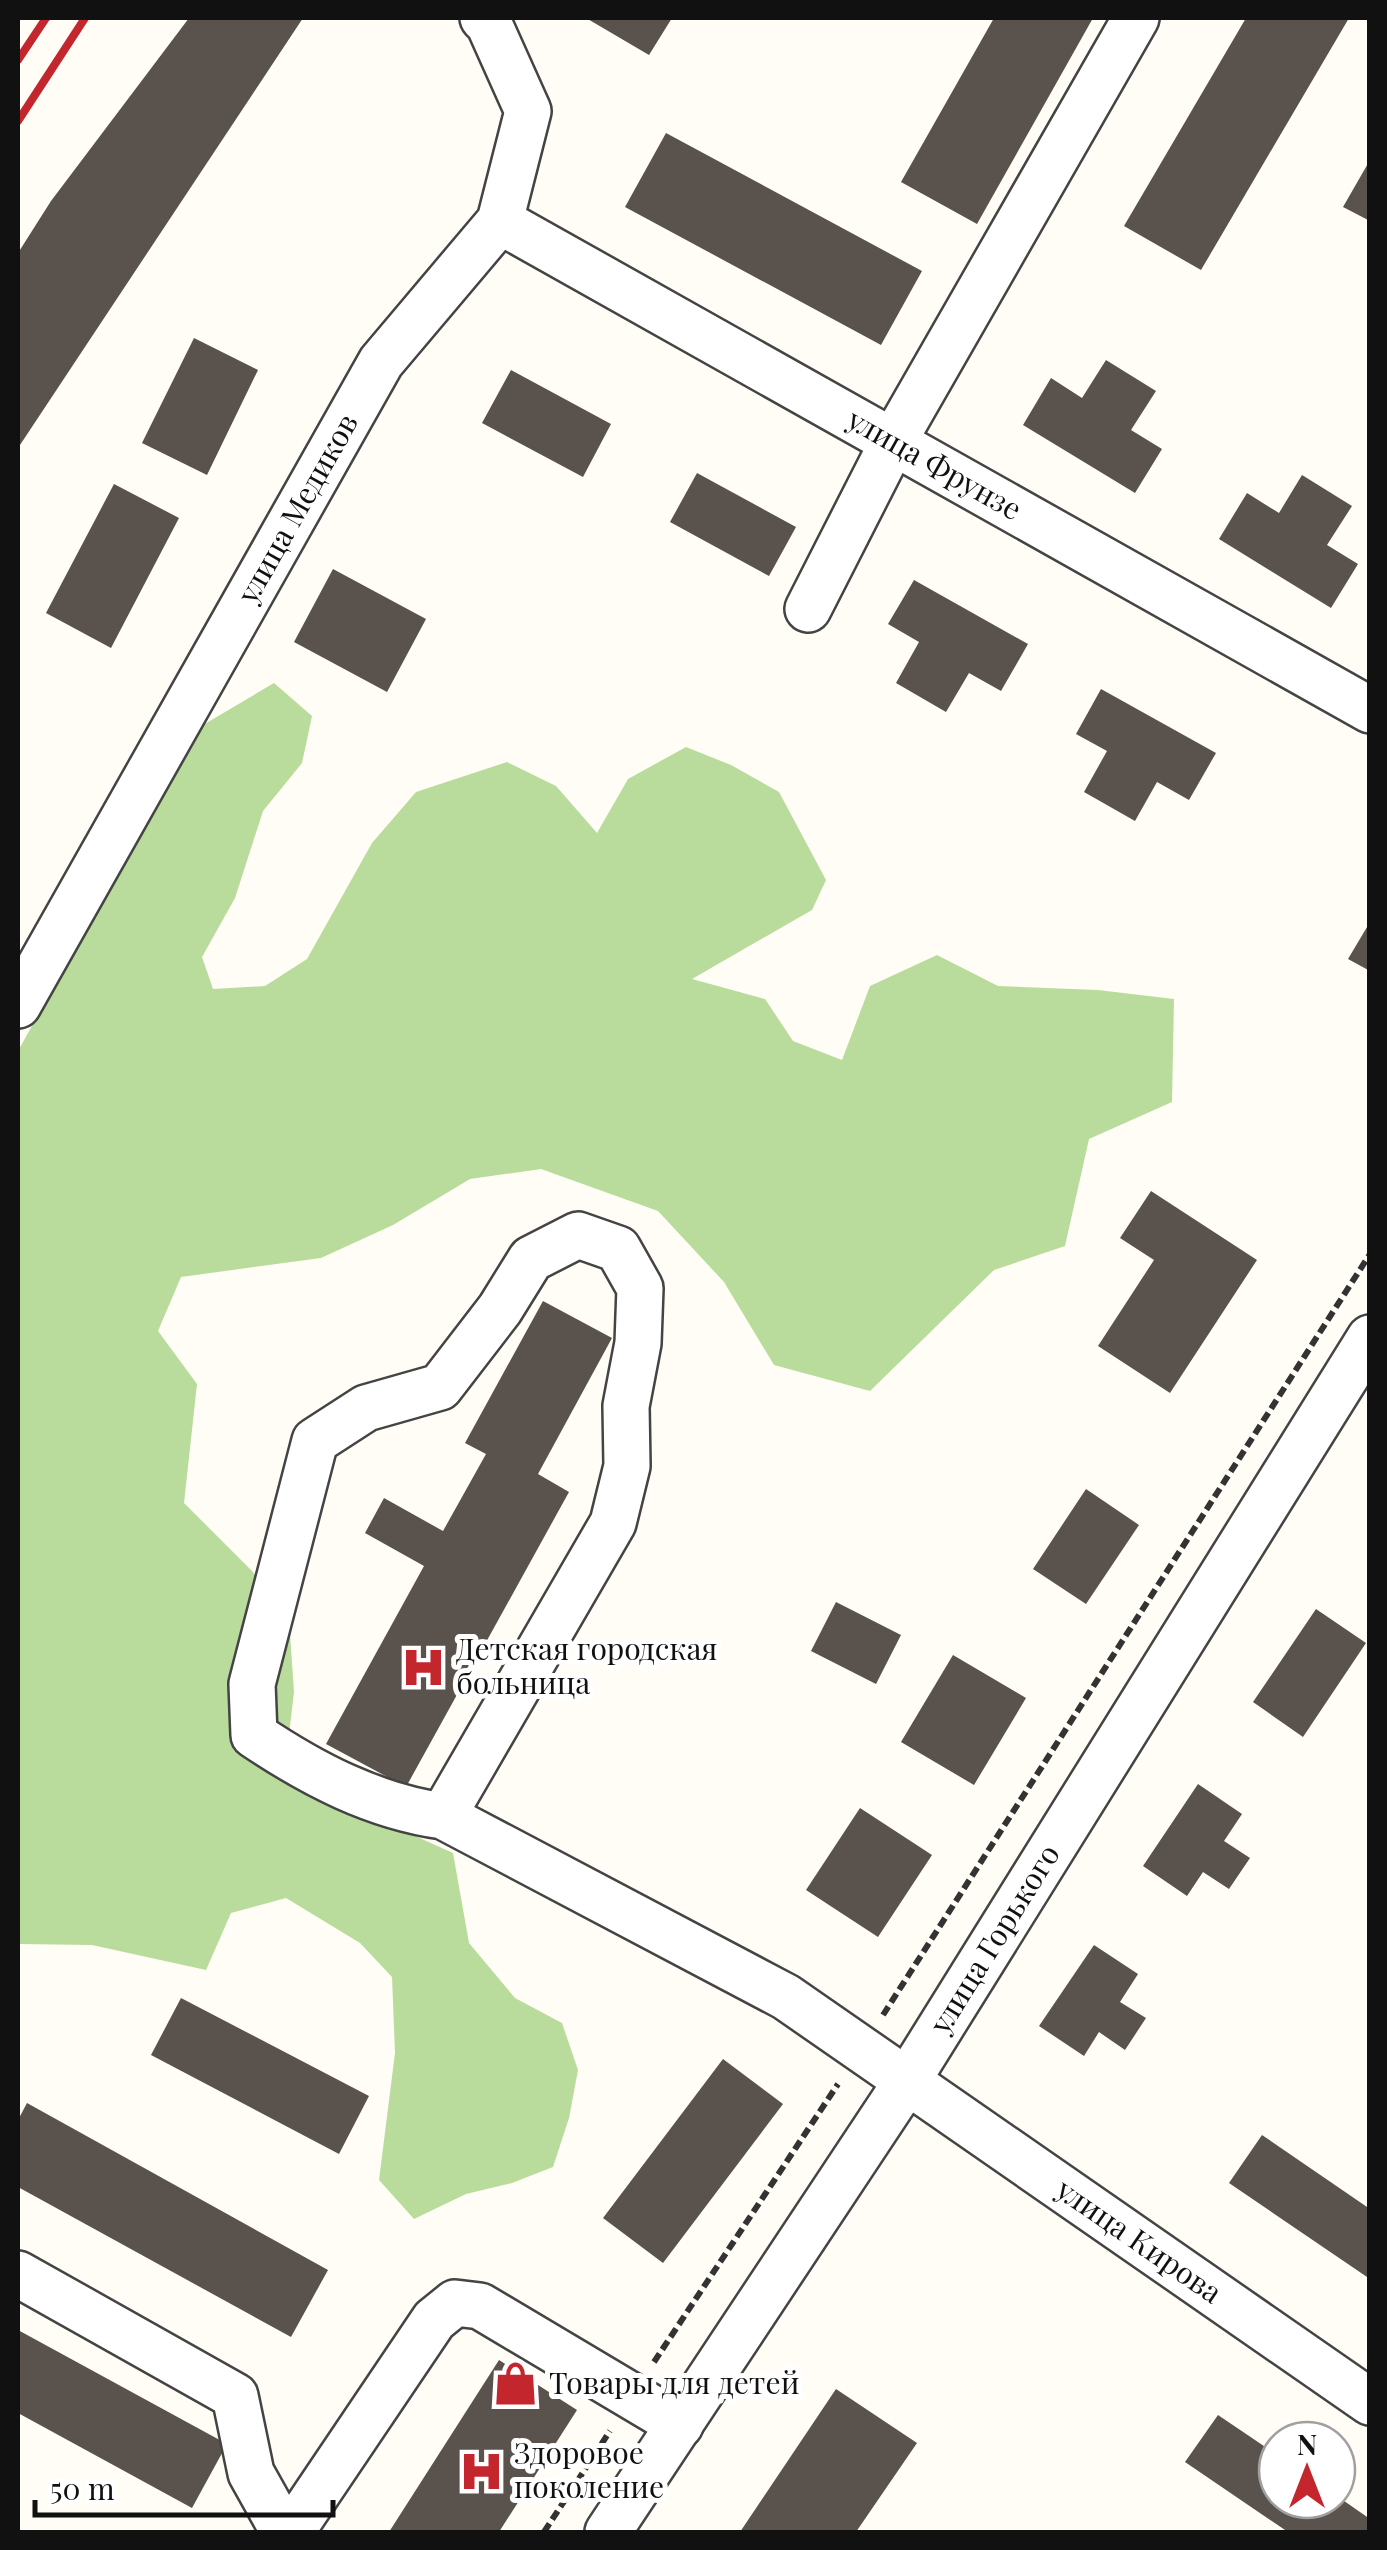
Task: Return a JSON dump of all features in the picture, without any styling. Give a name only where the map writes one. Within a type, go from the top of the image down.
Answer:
[{"type":"street","name":"улица Медиков","points":[[18,1005],[382,362],[500,221],[528,111],[490,24],[482,18]]},
{"type":"street","points":[[808,610],[893,442],[1136,18]]},
{"type":"street","name":"улица Фрунзе","points":[[500,221],[1370,710]]},
{"type":"street","name":"улица Кирова","points":[[443,1816],[613,1523],[627,1466],[626,1406],[638,1343],[640,1288],[618,1248],[578,1236],[531,1259],[500,1309],[440,1386],[366,1408],[315,1441],[252,1684],[254,1735],[306,1770],[401,1810],[443,1816],[786,1997],[1370,2402]]},
{"type":"street","name":"улица Горького","points":[[608,2532],[907,2081],[1370,1338]]},
{"type":"street","points":[[18,2274],[235,2396],[252,2474],[288,2532],[434,2320],[456,2303],[480,2306],[680,2424]]},
{"type":"path","points":[[544,2532],[861,2050],[1370,1254]]},
{"type":"green space","points":[[274,683],[312,716],[302,763],[263,811],[235,898],[202,957],[213,989],[265,986],[307,959],[372,843],[416,792],[507,762],[556,786],[597,833],[628,779],[686,747],[731,765],[779,792],[826,880],[812,910],[692,979],[765,999],[793,1041],[842,1060],[870,986],[937,955],[998,986],[1098,990],[1174,999],[1172,1102],[1089,1139],[1065,1246],[994,1270],[870,1391],[774,1365],[724,1282],[658,1211],[541,1169],[470,1179],[393,1225],[321,1258],[181,1277],[158,1331],[197,1384],[184,1503],[252,1571],[289,1619],[294,1692],[284,1777],[453,1853],[469,1943],[515,1998],[562,2023],[578,2070],[569,2118],[553,2167],[512,2183],[466,2194],[414,2219],[379,2180],[395,2053],[392,1977],[360,1943],[286,1898],[231,1913],[206,1970],[92,1945],[18,1944],[18,1051],[198,728]]},
{"type":"building","points":[[189,18],[303,18],[18,448],[18,253],[51,201]]},
{"type":"building","points":[[586,18],[672,18],[649,55]]},
{"type":"building","points":[[994,18],[1093,18],[977,224],[901,182]]},
{"type":"building","points":[[1246,18],[1349,18],[1201,270],[1124,226]]},
{"type":"building","points":[[666,133],[922,271],[881,345],[625,207]]},
{"type":"building","points":[[1370,160],[1370,221],[1343,207]]},
{"type":"building","points":[[194,338],[258,370],[207,475],[142,443]]},
{"type":"building","points":[[1106,360],[1156,391],[1131,430],[1162,449],[1135,493],[1023,425],[1051,378],[1082,398]]},
{"type":"building","points":[[511,370],[611,424],[583,477],[482,423]]},
{"type":"building","points":[[697,473],[796,527],[769,576],[670,522]]},
{"type":"building","points":[[1302,475],[1352,506],[1327,545],[1358,564],[1331,608],[1219,539],[1247,493],[1279,513]]},
{"type":"building","points":[[114,484],[179,518],[111,648],[46,613]]},
{"type":"building","points":[[333,569],[426,619],[387,692],[294,642]]},
{"type":"building","points":[[914,580],[1028,644],[1001,691],[969,673],[946,712],[896,683],[919,642],[888,624]]},
{"type":"building","points":[[1101,689],[1216,753],[1189,800],[1157,782],[1135,821],[1084,792],[1107,751],[1076,734]]},
{"type":"building","points":[[1370,922],[1370,971],[1348,959]]},
{"type":"building","points":[[1151,1191],[1257,1260],[1170,1393],[1098,1346],[1154,1260],[1120,1238]]},
{"type":"building","points":[[543,1301],[612,1338],[538,1474],[569,1492],[406,1787],[326,1744],[424,1566],[365,1533],[384,1498],[443,1531],[486,1454],[465,1443]]},
{"type":"building","points":[[1086,1489],[1139,1525],[1086,1604],[1033,1569]]},
{"type":"building","points":[[836,1602],[901,1635],[876,1684],[811,1651]]},
{"type":"building","points":[[1316,1609],[1366,1643],[1303,1737],[1253,1702]]},
{"type":"building","points":[[953,1655],[1026,1698],[974,1785],[901,1742]]},
{"type":"building","points":[[1198,1784],[1242,1814],[1224,1841],[1250,1858],[1229,1889],[1203,1872],[1187,1896],[1143,1866]]},
{"type":"building","points":[[860,1808],[932,1855],[878,1937],[806,1890]]},
{"type":"building","points":[[1094,1945],[1138,1974],[1120,2002],[1146,2018],[1125,2050],[1099,2032],[1084,2056],[1039,2026]]},
{"type":"building","points":[[181,1998],[369,2096],[339,2154],[151,2055]]},
{"type":"building","points":[[723,2059],[783,2104],[663,2263],[603,2218]]},
{"type":"building","points":[[27,2103],[328,2270],[291,2337],[18,2187],[18,2120]]},
{"type":"building","points":[[1262,2135],[1370,2209],[1370,2279],[1229,2183]]},
{"type":"building","points":[[18,2330],[227,2444],[192,2508],[18,2413]]},
{"type":"building","points":[[499,2360],[577,2410],[499,2532],[389,2532]]},
{"type":"building","points":[[836,2389],[917,2443],[856,2532],[740,2532]]},
{"type":"building","points":[[1218,2415],[1257,2441],[1257,2511],[1185,2462]]},
{"type":"building","points":[[1357,2510],[1370,2519],[1370,2532],[1288,2532],[1270,2520],[1357,2520]]},
{"type":"railway","points":[[18,60],[46,18]]},
{"type":"railway","points":[[18,121],[85,18]]},
{"type":"place","name":"Детская городская больница","points":[[423,1667]]},
{"type":"place","name":"Товары для детей","points":[[516,2384]]},
{"type":"place","name":"Здоровое поколение","points":[[481,2471]]}]
